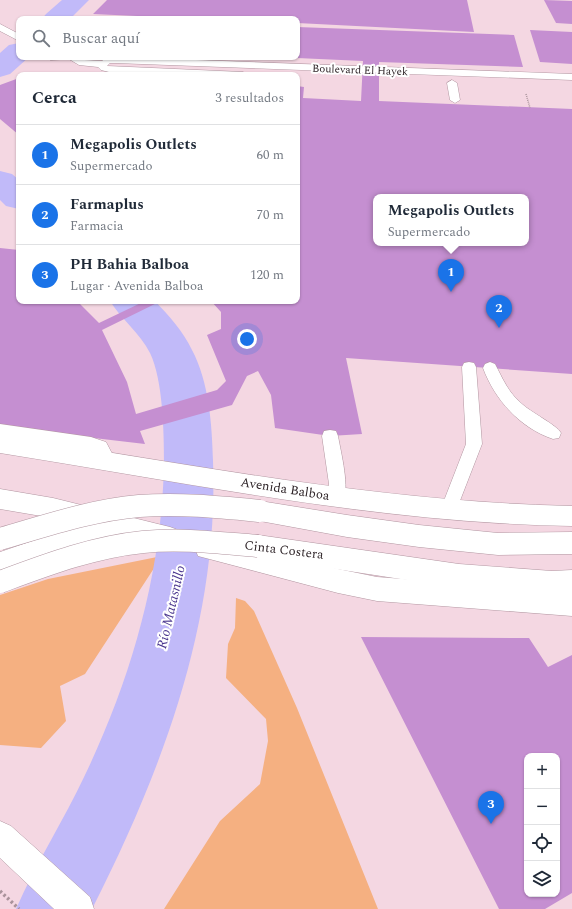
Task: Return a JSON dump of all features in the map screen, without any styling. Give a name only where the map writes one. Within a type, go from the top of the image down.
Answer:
[{"type":"main road","name":"Avenida Balboa","points":[[0,444],[337,498],[448,511],[521,516],[572,516]]},
{"type":"main road","points":[[0,483],[53,508]]},
{"type":"main road","points":[[0,499],[53,508],[338,582],[378,589],[572,604]]},
{"type":"main road","name":"Avenida Balboa","points":[[0,539],[98,512],[138,506],[186,504],[260,511],[347,526],[498,544],[572,543]]},
{"type":"main road","points":[[0,564],[47,547],[126,527]]},
{"type":"main road","name":"Cinta Costera","points":[[0,582],[104,549],[143,542],[185,540],[258,546],[459,576],[552,583],[572,582]]},
{"type":"main road","points":[[547,603],[572,590]]},
{"type":"main road","points":[[0,837],[78,909]]},
{"type":"lane","points":[[0,27],[16,36]]},
{"type":"lane","points":[[77,60],[82,63],[102,64],[104,68],[109,69],[176,72]]},
{"type":"lane","name":"Boulevard El Hayek","points":[[102,64],[106,61],[115,60],[572,77]]},
{"type":"lane","points":[[452,83],[455,100]]},
{"type":"lane","points":[[448,511],[474,444],[469,367]]},
{"type":"lane","points":[[490,368],[498,387],[513,405],[537,424],[553,433]]},
{"type":"lane","points":[[0,430],[91,444],[100,447],[108,461]]},
{"type":"lane","points":[[330,436],[337,484],[337,498]]},
{"type":"path","points":[[526,94],[530,108]]},
{"type":"path","points":[[0,891],[19,909]]},
{"type":"shaded area","points":[[162,556],[85,674],[60,686],[66,721],[41,748],[0,745],[0,595],[48,579]]},
{"type":"shaded area","points":[[236,598],[245,601],[254,611],[297,708],[378,909],[164,909],[220,821],[260,784],[268,741],[266,719],[226,678],[228,644],[235,628]]},
{"type":"building","points":[[107,0],[467,0],[474,32],[300,23],[300,16],[137,16],[93,14]]},
{"type":"building","points":[[544,0],[572,1],[572,24],[556,23]]},
{"type":"building","points":[[300,27],[514,35],[523,67],[379,62],[379,101],[572,109],[572,374],[346,358],[362,434],[330,436],[275,428],[271,395],[258,371],[247,376],[232,405],[140,431],[145,444],[0,427],[0,248],[16,250],[16,304],[80,304],[99,323],[139,304],[155,304],[102,330],[127,382],[136,414],[217,390],[226,381],[207,335],[221,329],[221,312],[214,304],[300,304],[300,86],[304,87],[303,98],[361,101],[363,61],[300,58]]},
{"type":"building","points":[[530,30],[572,32],[572,64],[540,62]]},
{"type":"building","points":[[16,79],[16,132],[0,119],[0,85]]},
{"type":"building","points":[[361,637],[529,638],[548,667],[572,655],[572,893],[545,909],[499,909]]},
{"type":"waterway","name":"Río Matasnillo","points":[[58,16],[77,0]]},
{"type":"waterway","name":"Río Matasnillo","points":[[0,68],[16,54]]},
{"type":"waterway","name":"Río Matasnillo","points":[[0,181],[16,195]]},
{"type":"waterway","name":"Río Matasnillo","points":[[53,909],[82,855],[109,799],[133,741],[154,682],[171,621],[183,560],[189,499],[188,438],[180,382],[175,361],[168,346],[133,304]]},
{"type":"place","name":"Megapolis Outlets","points":[[451,292]]},
{"type":"place","name":"Farmaplus","points":[[499,328]]},
{"type":"place","name":"PH Bahia Balboa","points":[[491,824]]}]
